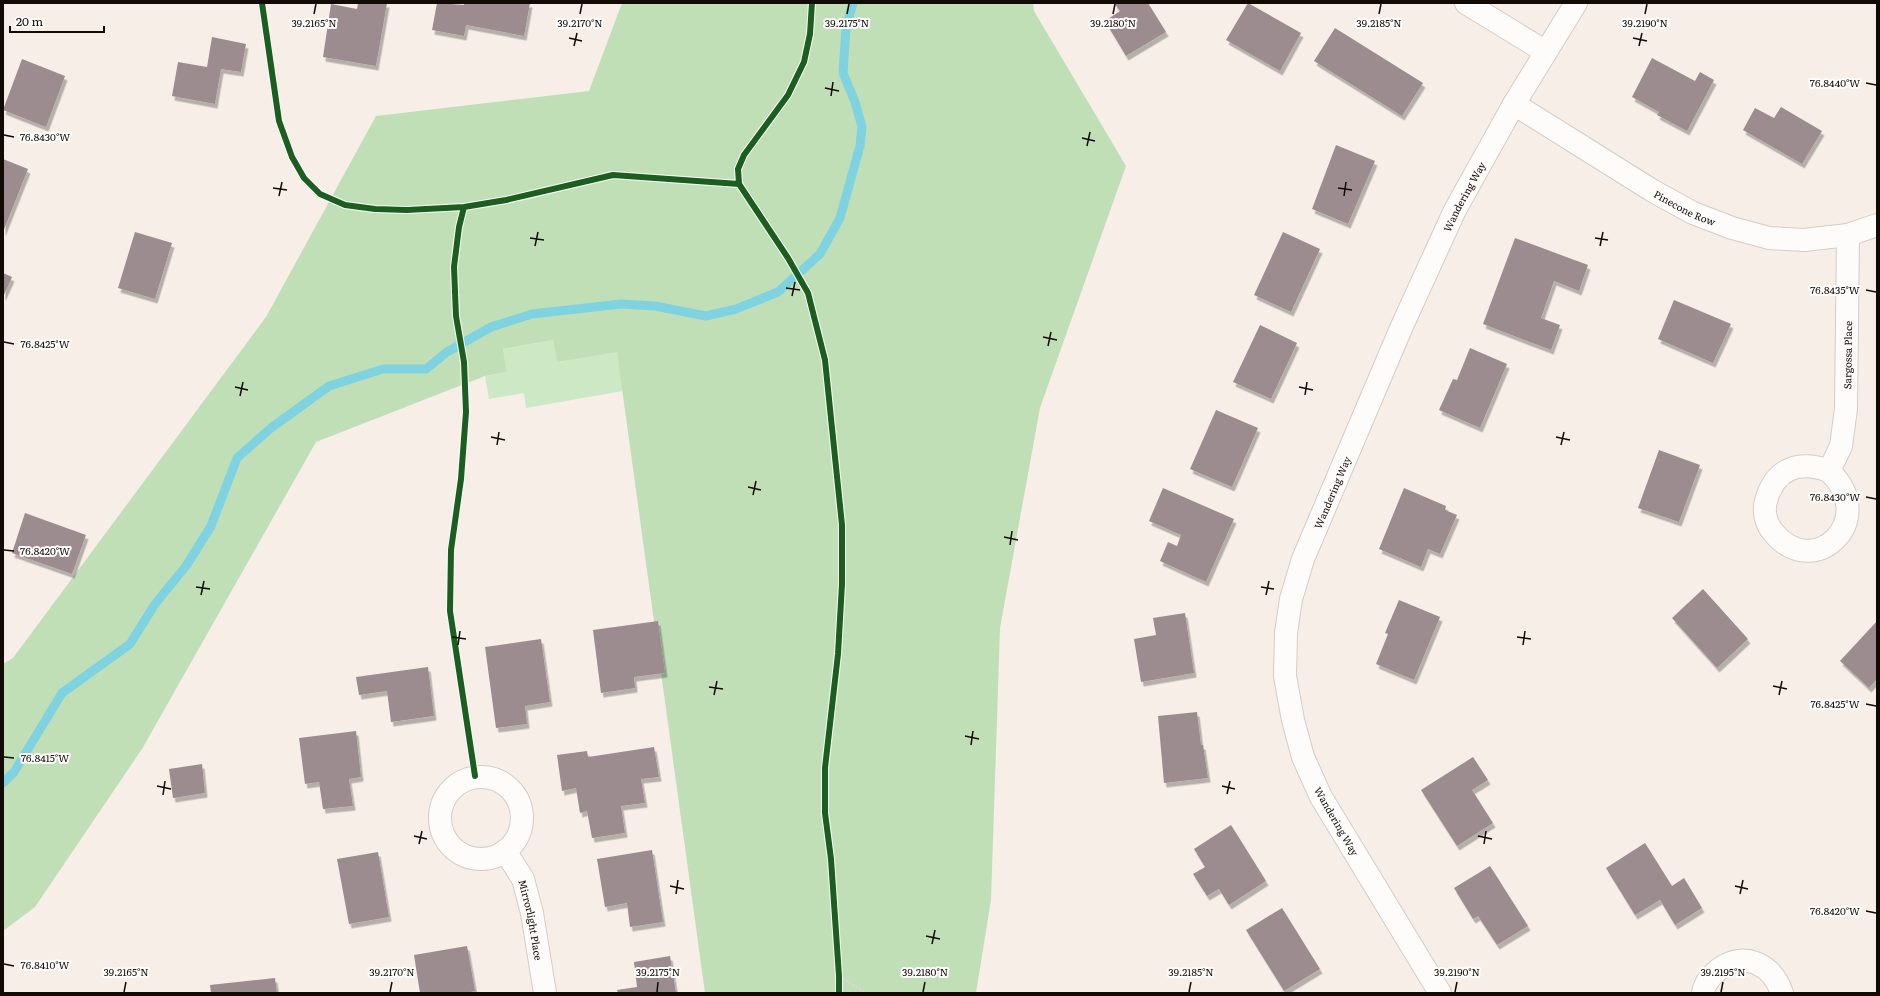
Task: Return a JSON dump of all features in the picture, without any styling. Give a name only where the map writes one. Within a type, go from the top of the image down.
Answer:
[{"type":"street","points":[[1466,3],[1546,52]]},
{"type":"street","name":"Wandering Way","points":[[1440,993],[1322,797],[1303,757],[1293,720],[1285,676],[1286,633],[1291,599],[1303,559],[1402,326],[1455,210],[1514,104],[1576,3]]},
{"type":"street","name":"Pinecone Row","points":[[1514,104],[1653,191],[1693,213],[1732,228],[1769,238],[1804,240],[1848,236],[1877,225]]},
{"type":"street","name":"Sargossa Place","points":[[1829,471],[1841,446],[1846,408],[1848,236]]},
{"type":"street","points":[[475,776],[494,778],[507,786],[516,795],[521,806],[521,829],[514,842],[505,851],[492,858],[474,858],[455,850],[446,839],[440,826],[440,814],[445,797],[452,788],[463,780],[475,776]]},
{"type":"street","name":"Mirrorlight Place","points":[[505,851],[522,879],[532,913],[545,993]]},
{"type":"street","points":[[1703,993],[1703,989],[1711,975],[1726,964],[1740,961],[1759,964],[1770,971],[1778,982],[1782,993]]},
{"type":"path","points":[[262,3],[279,121],[292,157],[304,178],[320,194],[345,205],[375,209],[407,210],[464,207],[506,200],[613,175],[739,184]]},
{"type":"path","points":[[812,3],[810,34],[804,62],[788,95],[744,155],[738,169],[739,184],[788,258],[808,293],[825,360],[842,525],[842,584],[838,654],[825,768],[825,813],[831,859],[839,976],[838,993]]},
{"type":"path","points":[[464,207],[459,227],[454,267],[456,316],[464,362],[466,412],[461,479],[451,550],[450,611],[475,776]]},
{"type":"path","points":[[839,976],[866,993]]},
{"type":"green space","points":[[622,3],[1033,3],[1034,11],[1126,166],[1040,408],[1000,628],[991,900],[976,993],[705,993],[617,352],[557,362],[553,340],[503,349],[507,372],[485,376],[316,442],[142,749],[35,907],[3,931],[3,664],[13,658],[266,317],[376,116],[589,91]]},
{"type":"green space","points":[[553,340],[557,362],[617,351],[623,391],[526,408],[524,393],[489,399],[485,376],[507,372],[503,349]]},
{"type":"building","points":[[358,3],[387,3],[376,66],[323,57],[331,4],[357,9]]},
{"type":"building","points":[[437,3],[464,5],[464,3],[530,3],[524,36],[466,25],[464,36],[432,30]]},
{"type":"building","points":[[1114,3],[1148,3],[1166,32],[1126,56],[1105,21],[1120,11]]},
{"type":"building","points":[[1248,3],[1301,33],[1280,71],[1226,40]]},
{"type":"building","points":[[1335,28],[1423,83],[1402,116],[1314,61]]},
{"type":"building","points":[[212,37],[246,44],[241,72],[221,69],[215,104],[172,96],[178,62],[207,67]]},
{"type":"building","points":[[1652,58],[1695,81],[1700,72],[1714,80],[1687,131],[1657,115],[1659,112],[1632,97]]},
{"type":"building","points":[[22,59],[65,76],[46,127],[3,110]]},
{"type":"building","points":[[1781,107],[1822,131],[1802,164],[1743,130],[1755,108],[1774,118]]},
{"type":"building","points":[[1336,145],[1375,161],[1348,224],[1312,209]]},
{"type":"building","points":[[3,159],[28,169],[3,232]]},
{"type":"building","points":[[135,232],[172,243],[155,299],[118,288]]},
{"type":"building","points":[[1283,232],[1320,249],[1291,312],[1254,295]]},
{"type":"building","points":[[1515,238],[1588,265],[1579,291],[1554,281],[1541,318],[1560,325],[1551,350],[1483,324]]},
{"type":"building","points":[[3,273],[12,277],[3,297]]},
{"type":"building","points":[[1674,300],[1731,324],[1713,363],[1658,339]]},
{"type":"building","points":[[1260,325],[1297,343],[1271,399],[1233,382]]},
{"type":"building","points":[[1470,348],[1507,364],[1480,428],[1439,410],[1453,379],[1457,380]]},
{"type":"building","points":[[1216,410],[1258,428],[1232,487],[1190,469]]},
{"type":"building","points":[[1659,450],[1700,465],[1679,522],[1638,508]]},
{"type":"building","points":[[1163,488],[1234,519],[1206,582],[1160,561],[1168,542],[1177,546],[1181,535],[1149,521]]},
{"type":"building","points":[[1404,488],[1446,506],[1445,510],[1457,515],[1440,554],[1428,549],[1421,567],[1379,549]]},
{"type":"building","points":[[25,513],[86,535],[72,574],[12,553]]},
{"type":"building","points":[[1703,589],[1748,639],[1717,668],[1672,618]]},
{"type":"building","points":[[1399,600],[1440,617],[1414,680],[1376,664],[1388,634],[1385,633]]},
{"type":"building","points":[[1185,613],[1194,673],[1141,682],[1134,639],[1156,635],[1153,618]]},
{"type":"building","points":[[658,621],[665,673],[634,677],[635,688],[601,693],[593,630]]},
{"type":"building","points":[[1877,621],[1877,679],[1869,688],[1840,661]]},
{"type":"building","points":[[541,639],[550,702],[525,706],[527,724],[496,728],[485,647]]},
{"type":"building","points":[[428,667],[434,716],[391,722],[387,691],[359,695],[356,677]]},
{"type":"building","points":[[1197,712],[1201,745],[1203,745],[1208,778],[1164,783],[1158,716]]},
{"type":"building","points":[[356,731],[361,777],[349,779],[353,806],[323,809],[319,782],[305,784],[299,738]]},
{"type":"building","points":[[654,747],[659,777],[641,779],[645,803],[621,806],[625,833],[592,838],[587,811],[580,813],[576,788],[562,791],[557,755],[587,751],[588,757]]},
{"type":"building","points":[[1473,757],[1488,780],[1472,790],[1493,823],[1457,846],[1421,790]]},
{"type":"building","points":[[202,764],[205,793],[173,798],[169,769]]},
{"type":"building","points":[[1231,825],[1266,881],[1229,905],[1219,889],[1207,896],[1193,874],[1205,867],[1194,849]]},
{"type":"building","points":[[1645,843],[1672,886],[1684,878],[1702,908],[1675,925],[1660,900],[1635,915],[1606,868]]},
{"type":"building","points":[[652,850],[663,922],[630,927],[627,903],[605,907],[597,859]]},
{"type":"building","points":[[378,852],[389,917],[349,924],[337,859]]},
{"type":"building","points":[[1490,866],[1528,926],[1497,945],[1478,916],[1473,919],[1454,888]]},
{"type":"building","points":[[1282,908],[1320,969],[1284,991],[1246,930]]},
{"type":"building","points":[[467,946],[475,991],[466,993],[420,993],[414,955]]},
{"type":"building","points":[[670,956],[676,993],[618,993],[617,990],[637,987],[634,962]]},
{"type":"building","points":[[275,978],[277,993],[211,993],[210,985]]},
{"type":"waterway","points":[[3,783],[14,772],[62,693],[130,644],[155,604],[186,566],[211,526],[237,458],[271,428],[329,386],[383,369],[426,369],[447,352],[491,327],[532,314],[621,304],[655,306],[706,316],[736,309],[778,292],[820,254],[840,218],[860,146],[862,127],[855,102],[843,73],[846,28],[853,3]]},
{"type":"cycle path","points":[[262,3],[279,121],[292,157],[304,178],[320,194],[345,205],[375,209],[407,210],[464,207],[506,200],[613,175],[739,184]]},
{"type":"cycle path","points":[[812,3],[810,34],[804,62],[788,95],[744,155],[738,169],[739,184],[788,258],[808,293],[825,360],[842,525],[842,584],[838,654],[825,768],[825,813],[831,859],[839,993]]},
{"type":"cycle path","points":[[464,207],[459,227],[454,267],[456,316],[464,362],[466,412],[461,479],[451,550],[450,611],[475,776]]}]
